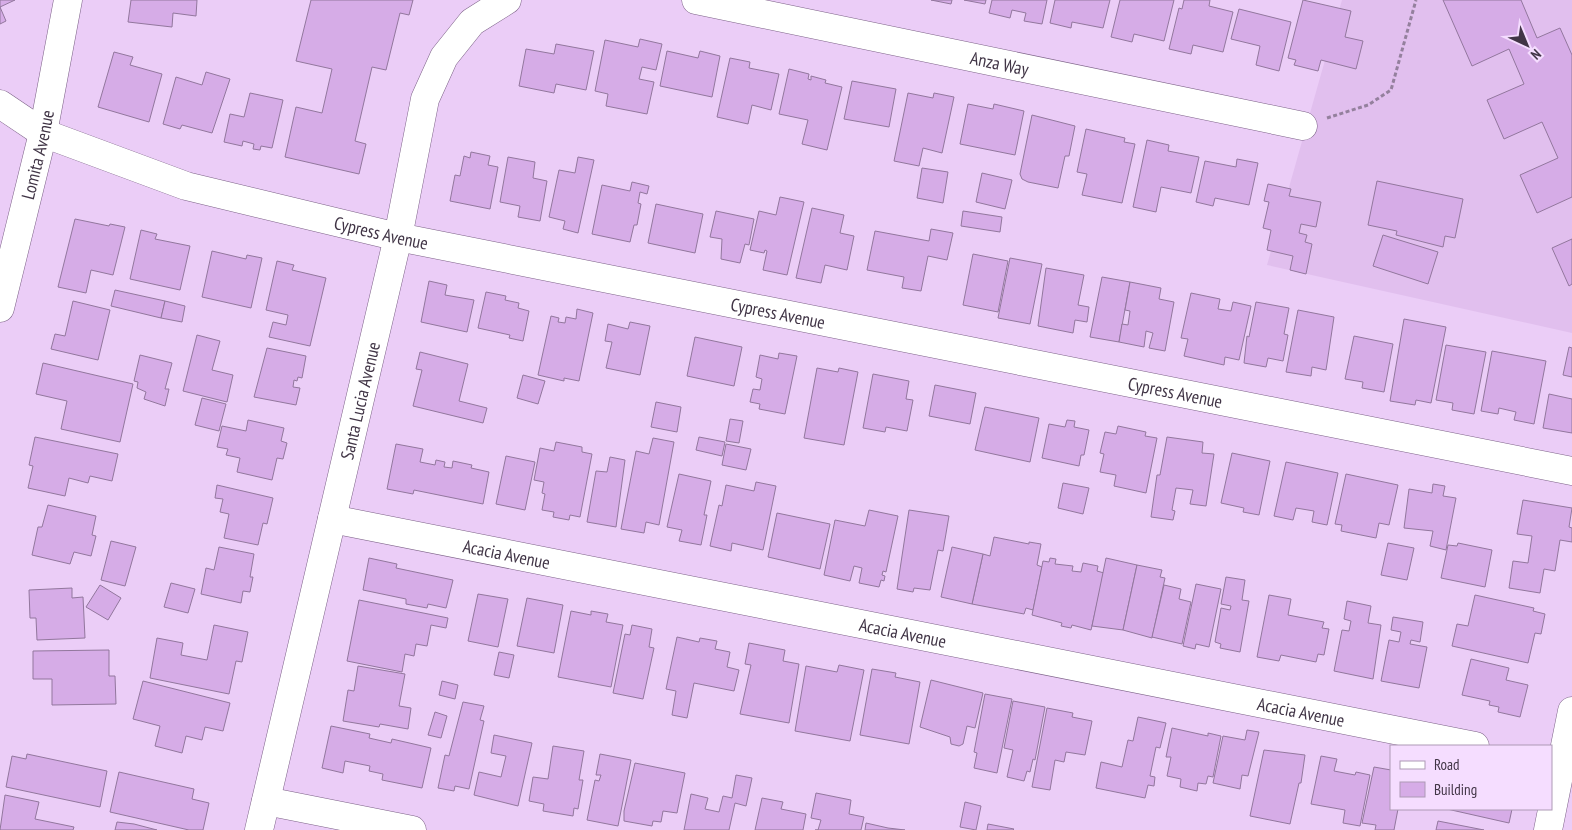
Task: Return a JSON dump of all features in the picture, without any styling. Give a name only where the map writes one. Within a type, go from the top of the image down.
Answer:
[{"type":"street","name":"Lomita Avenue","points":[[0,308],[43,133],[68,0]]},
{"type":"street","name":"Santa Lucia Avenue","points":[[259,830],[398,237],[425,99],[444,58],[472,22],[507,0]]},
{"type":"street","name":"Anza Way","points":[[696,0],[1302,126]]},
{"type":"street","name":"Cypress Avenue","points":[[0,104],[43,133],[186,186],[398,237],[1572,471]]},
{"type":"street","name":"Acacia Avenue","points":[[332,519],[1470,745]]},
{"type":"street","points":[[1552,810],[1572,712]]},
{"type":"street","points":[[266,801],[412,830]]},
{"type":"street","points":[[1548,830],[1552,810]]},
{"type":"path","points":[[1302,126],[1368,105],[1391,90],[1416,0]]},
{"type":"shaded area","points":[[1342,0],[1572,0],[1572,333],[1267,265]]},
{"type":"building","points":[[0,0],[15,0],[0,7]]},
{"type":"building","points":[[131,0],[197,0],[196,16],[173,13],[172,27],[128,22]]},
{"type":"building","points":[[311,0],[413,0],[409,15],[400,13],[386,70],[372,67],[355,141],[366,144],[359,174],[285,157],[296,107],[322,113],[332,69],[296,61]]},
{"type":"building","points":[[931,0],[952,0],[951,4]]},
{"type":"building","points":[[964,0],[986,0],[985,4]]},
{"type":"building","points":[[992,0],[1047,0],[1042,24],[1024,21],[1026,13],[1012,10],[1010,18],[989,13]]},
{"type":"building","points":[[1055,0],[1110,0],[1103,28],[1072,22],[1071,28],[1050,23]]},
{"type":"building","points":[[1120,0],[1174,0],[1164,41],[1134,34],[1132,42],[1111,37]]},
{"type":"building","points":[[1184,0],[1210,0],[1209,6],[1233,12],[1223,52],[1193,45],[1191,54],[1169,49],[1179,8],[1182,9]]},
{"type":"building","points":[[1303,0],[1351,11],[1345,37],[1363,41],[1356,69],[1321,60],[1318,71],[1294,65],[1296,60],[1288,58]]},
{"type":"building","points":[[1443,0],[1521,0],[1537,38],[1560,28],[1572,55],[1572,197],[1537,213],[1520,175],[1558,158],[1542,122],[1504,139],[1487,100],[1524,84],[1509,49],[1472,66]]},
{"type":"building","points":[[0,7],[6,21],[0,24]]},
{"type":"building","points":[[1239,9],[1291,22],[1279,71],[1256,65],[1260,46],[1231,39]]},
{"type":"building","points":[[640,39],[662,44],[656,70],[642,67],[639,79],[654,82],[647,114],[606,106],[608,94],[595,91],[605,40],[638,47]]},
{"type":"building","points":[[556,44],[594,51],[586,90],[556,84],[554,93],[519,86],[526,49],[554,54]]},
{"type":"building","points":[[667,51],[698,58],[700,51],[720,56],[712,97],[660,86]]},
{"type":"building","points":[[114,52],[133,57],[130,65],[162,74],[149,122],[98,107]]},
{"type":"building","points":[[730,58],[750,62],[749,68],[779,74],[771,110],[752,105],[748,124],[717,117]]},
{"type":"building","points":[[789,69],[809,74],[808,79],[811,80],[811,76],[826,80],[825,83],[842,87],[827,150],[802,144],[808,120],[779,114]]},
{"type":"building","points":[[206,72],[230,79],[212,133],[182,125],[180,129],[163,124],[176,77],[202,85]]},
{"type":"building","points":[[852,81],[896,89],[889,127],[844,119]]},
{"type":"building","points":[[250,93],[283,100],[272,148],[261,146],[260,150],[253,149],[254,144],[243,141],[242,146],[224,142],[230,114],[244,117]]},
{"type":"building","points":[[908,93],[933,98],[934,93],[954,97],[942,153],[923,148],[919,166],[894,161]]},
{"type":"building","points":[[968,104],[993,109],[994,104],[1024,111],[1015,155],[960,144]]},
{"type":"building","points":[[1032,115],[1075,126],[1069,156],[1065,156],[1058,188],[1028,182],[1022,179],[1020,174]]},
{"type":"building","points":[[1086,129],[1125,138],[1124,142],[1135,144],[1122,203],[1082,195],[1087,174],[1077,172]]},
{"type":"building","points":[[1147,140],[1169,145],[1168,151],[1199,157],[1191,193],[1161,187],[1156,212],[1133,207]]},
{"type":"building","points":[[471,152],[490,156],[488,165],[498,167],[490,209],[450,201],[455,175],[460,176],[464,156],[470,158]]},
{"type":"building","points":[[508,157],[535,162],[533,178],[547,181],[540,221],[518,217],[520,206],[500,202]]},
{"type":"building","points":[[578,157],[594,160],[578,233],[563,229],[565,221],[549,217],[559,170],[575,173]]},
{"type":"building","points":[[1237,159],[1258,163],[1249,205],[1215,198],[1213,206],[1196,202],[1205,161],[1236,167]]},
{"type":"building","points":[[922,168],[948,172],[943,203],[917,198]]},
{"type":"building","points":[[982,173],[1012,180],[1005,209],[976,202]]},
{"type":"building","points":[[1377,181],[1463,199],[1455,238],[1445,236],[1443,247],[1396,235],[1397,231],[1368,225]]},
{"type":"building","points":[[632,182],[649,186],[647,194],[640,192],[638,203],[641,204],[637,225],[634,225],[630,242],[592,234],[602,185],[630,191]]},
{"type":"building","points":[[1268,184],[1291,189],[1289,196],[1321,202],[1316,227],[1301,224],[1299,233],[1307,235],[1305,242],[1312,244],[1306,274],[1290,270],[1293,256],[1267,250],[1271,230],[1263,228],[1269,202],[1264,201]]},
{"type":"building","points":[[780,197],[804,202],[787,275],[763,270],[767,251],[765,250],[764,253],[750,250],[759,211],[776,215]]},
{"type":"building","points":[[656,204],[703,214],[695,253],[648,243]]},
{"type":"building","points":[[812,208],[844,215],[840,233],[854,236],[847,270],[825,265],[821,283],[796,278]]},
{"type":"building","points":[[716,211],[754,219],[749,245],[745,244],[740,263],[721,259],[722,239],[710,237]]},
{"type":"building","points":[[963,211],[1002,217],[1000,232],[961,226]]},
{"type":"building","points":[[75,219],[109,226],[110,224],[125,227],[113,275],[91,270],[86,293],[58,287]]},
{"type":"building","points":[[931,229],[953,233],[947,260],[928,256],[921,291],[902,288],[904,277],[867,270],[875,231],[929,241]]},
{"type":"building","points":[[141,230],[157,234],[155,239],[190,246],[180,290],[130,279]]},
{"type":"building","points":[[1383,235],[1438,252],[1428,284],[1373,266]]},
{"type":"building","points":[[1572,239],[1572,284],[1569,286],[1552,248]]},
{"type":"building","points":[[212,251],[246,259],[247,255],[262,258],[251,308],[202,297]]},
{"type":"building","points":[[973,254],[1008,261],[998,312],[963,305]]},
{"type":"building","points":[[1010,258],[1042,264],[1030,324],[998,318]]},
{"type":"building","points":[[277,261],[294,265],[292,270],[326,278],[310,346],[269,337],[273,322],[286,325],[288,315],[266,310]]},
{"type":"building","points":[[1046,268],[1084,275],[1078,305],[1089,307],[1087,322],[1075,320],[1073,333],[1038,326]]},
{"type":"building","points":[[1102,277],[1130,282],[1119,342],[1090,337]]},
{"type":"building","points":[[429,281],[447,285],[445,295],[474,300],[467,332],[421,322]]},
{"type":"building","points":[[1130,282],[1161,288],[1159,299],[1174,302],[1165,351],[1149,348],[1153,333],[1146,331],[1144,347],[1119,342],[1122,324],[1128,325],[1130,311],[1125,310]]},
{"type":"building","points":[[115,290],[165,301],[161,318],[111,306]]},
{"type":"building","points":[[486,292],[506,296],[505,300],[519,303],[518,308],[529,311],[523,341],[509,338],[510,335],[478,328]]},
{"type":"building","points":[[1191,293],[1220,299],[1218,309],[1231,311],[1233,302],[1251,306],[1239,360],[1225,357],[1224,365],[1184,356],[1188,339],[1181,338]]},
{"type":"building","points":[[73,301],[110,310],[98,360],[51,349],[55,334],[65,336]]},
{"type":"building","points":[[165,301],[185,306],[182,322],[161,318]]},
{"type":"building","points":[[1256,302],[1289,308],[1284,334],[1288,335],[1283,361],[1268,358],[1266,367],[1244,363],[1247,336],[1249,337]]},
{"type":"building","points":[[577,309],[593,313],[579,381],[564,378],[564,381],[538,375],[551,316],[559,318],[558,322],[565,323],[566,317],[576,319]]},
{"type":"building","points":[[1298,310],[1334,317],[1326,370],[1312,367],[1311,376],[1286,372]]},
{"type":"building","points":[[1404,319],[1446,327],[1431,403],[1416,400],[1415,405],[1390,401]]},
{"type":"building","points":[[630,322],[650,326],[640,375],[606,368],[612,342],[605,341],[608,324],[628,329]]},
{"type":"building","points":[[197,335],[220,341],[212,370],[233,375],[227,402],[183,391]]},
{"type":"building","points":[[1354,336],[1393,344],[1384,392],[1362,388],[1363,382],[1345,379]]},
{"type":"building","points":[[695,337],[742,347],[734,386],[687,376]]},
{"type":"building","points":[[1446,345],[1486,352],[1474,414],[1452,410],[1453,403],[1436,400]]},
{"type":"building","points":[[1569,347],[1572,348],[1572,377],[1563,375]]},
{"type":"building","points":[[267,348],[306,356],[302,378],[298,377],[297,381],[294,380],[293,387],[300,388],[296,405],[254,397]]},
{"type":"building","points":[[1492,351],[1546,361],[1534,424],[1514,420],[1516,412],[1499,408],[1498,414],[1481,411]]},
{"type":"building","points":[[420,352],[468,364],[459,401],[487,408],[483,423],[413,406],[422,370],[416,369]]},
{"type":"building","points":[[779,353],[797,356],[785,414],[759,409],[760,404],[750,402],[753,389],[760,390],[762,379],[756,377],[760,355],[778,359]]},
{"type":"building","points":[[140,355],[172,363],[165,389],[169,389],[165,406],[144,399],[146,392],[137,388],[138,382],[134,381]]},
{"type":"building","points":[[43,363],[133,384],[120,442],[61,429],[67,401],[36,394]]},
{"type":"building","points":[[817,368],[838,372],[839,368],[858,372],[844,445],[804,438]]},
{"type":"building","points":[[873,374],[909,381],[906,399],[913,400],[907,431],[886,427],[885,432],[863,428]]},
{"type":"building","points":[[523,375],[545,381],[538,404],[517,398]]},
{"type":"building","points":[[935,385],[976,393],[970,424],[929,416]]},
{"type":"building","points":[[1549,394],[1572,399],[1572,433],[1543,428]]},
{"type":"building","points":[[202,398],[226,404],[219,431],[195,425]]},
{"type":"building","points":[[656,402],[681,407],[677,432],[651,427]]},
{"type":"building","points":[[985,407],[1039,418],[1030,462],[975,450]]},
{"type":"building","points":[[730,419],[743,421],[739,443],[726,441]]},
{"type":"building","points":[[248,420],[284,428],[281,441],[287,443],[283,459],[277,458],[272,480],[237,472],[240,458],[226,455],[228,449],[217,447],[222,426],[246,431]]},
{"type":"building","points":[[1067,420],[1075,421],[1074,427],[1089,430],[1084,455],[1081,455],[1079,466],[1042,458],[1049,424],[1065,427]]},
{"type":"building","points":[[1118,426],[1146,432],[1145,436],[1157,438],[1146,493],[1114,486],[1116,475],[1100,472],[1104,454],[1100,453],[1105,432],[1116,434]]},
{"type":"building","points":[[35,437],[118,454],[112,481],[90,476],[88,483],[69,478],[65,496],[28,488],[33,466],[29,465]]},
{"type":"building","points":[[699,437],[725,442],[722,456],[696,450]]},
{"type":"building","points":[[1167,437],[1203,442],[1202,453],[1214,454],[1206,506],[1190,504],[1193,490],[1176,488],[1172,510],[1175,511],[1173,520],[1151,517],[1157,475],[1160,475]]},
{"type":"building","points":[[653,438],[674,442],[659,525],[646,522],[644,533],[621,529],[636,451],[649,454]]},
{"type":"building","points":[[556,442],[582,447],[582,452],[592,454],[580,517],[570,515],[569,520],[553,517],[554,512],[542,510],[545,494],[542,493],[544,482],[534,480],[540,448],[554,451]]},
{"type":"building","points":[[396,444],[423,449],[420,462],[435,465],[436,460],[445,462],[444,467],[452,468],[453,461],[472,465],[471,468],[489,472],[483,504],[414,490],[413,494],[387,489]]},
{"type":"building","points":[[726,444],[751,449],[746,470],[722,465]]},
{"type":"building","points":[[1232,453],[1270,461],[1259,515],[1243,512],[1244,508],[1221,503]]},
{"type":"building","points":[[506,456],[535,462],[525,510],[496,504]]},
{"type":"building","points":[[610,457],[625,460],[616,527],[587,522],[596,471],[607,472]]},
{"type":"building","points":[[1286,462],[1338,473],[1327,525],[1312,522],[1314,511],[1296,508],[1293,520],[1274,516]]},
{"type":"building","points":[[679,474],[711,481],[704,515],[707,515],[701,545],[679,541],[682,530],[667,527]]},
{"type":"building","points":[[1346,474],[1398,485],[1389,525],[1379,523],[1376,538],[1341,531],[1342,525],[1335,524]]},
{"type":"building","points":[[756,482],[776,486],[763,550],[732,543],[731,551],[710,546],[719,505],[722,506],[726,485],[754,491]]},
{"type":"building","points":[[1063,483],[1089,488],[1083,514],[1058,508]]},
{"type":"building","points":[[1433,484],[1445,486],[1443,496],[1456,498],[1446,550],[1430,546],[1433,531],[1404,528],[1409,489],[1432,493]]},
{"type":"building","points":[[217,485],[273,498],[267,524],[263,523],[258,545],[224,538],[229,514],[220,512],[223,499],[215,498]]},
{"type":"building","points":[[1523,500],[1572,508],[1569,527],[1572,528],[1572,542],[1560,540],[1555,571],[1544,569],[1540,593],[1509,588],[1513,561],[1528,563],[1532,536],[1517,534]]},
{"type":"building","points":[[48,505],[96,516],[92,535],[96,536],[91,556],[74,552],[70,564],[32,555],[38,527],[42,527]]},
{"type":"building","points":[[869,510],[898,516],[886,572],[883,571],[882,575],[885,576],[884,581],[881,580],[879,587],[859,583],[862,568],[854,566],[850,581],[824,575],[835,520],[865,526]]},
{"type":"building","points":[[909,510],[949,516],[943,551],[938,550],[930,590],[914,588],[913,592],[897,589]]},
{"type":"building","points":[[777,513],[830,524],[820,569],[768,557]]},
{"type":"building","points":[[994,537],[1029,544],[1029,542],[1041,544],[1037,565],[1042,567],[1033,610],[1026,608],[1024,614],[972,604],[983,554],[990,556]]},
{"type":"building","points":[[111,541],[136,547],[125,586],[101,580]]},
{"type":"building","points":[[1388,543],[1414,548],[1407,580],[1381,575]]},
{"type":"building","points":[[1458,543],[1492,550],[1485,587],[1441,578],[1448,545],[1457,546]]},
{"type":"building","points":[[219,547],[254,554],[250,577],[253,577],[250,592],[243,591],[241,603],[201,594],[206,568],[214,570]]},
{"type":"building","points":[[952,547],[983,554],[972,604],[941,597]]},
{"type":"building","points":[[369,558],[397,564],[396,568],[453,580],[446,608],[428,604],[427,608],[406,604],[406,599],[363,590]]},
{"type":"building","points":[[1050,558],[1056,559],[1055,564],[1073,566],[1072,571],[1081,572],[1083,563],[1098,566],[1097,571],[1104,573],[1091,630],[1072,625],[1071,628],[1061,626],[1062,623],[1032,615],[1043,561],[1049,562]]},
{"type":"building","points":[[1106,558],[1137,565],[1123,630],[1092,626]]},
{"type":"building","points":[[1137,565],[1162,570],[1160,577],[1165,578],[1152,638],[1123,630]]},
{"type":"building","points":[[1226,577],[1245,580],[1242,600],[1249,601],[1240,652],[1220,648],[1221,644],[1215,642],[1221,608],[1230,610],[1231,606],[1221,604]]},
{"type":"building","points":[[171,583],[195,589],[188,613],[164,607]]},
{"type":"building","points":[[1196,584],[1221,589],[1209,647],[1196,644],[1195,649],[1183,646]]},
{"type":"building","points":[[100,585],[121,598],[108,620],[86,607]]},
{"type":"building","points":[[1164,585],[1181,589],[1179,599],[1191,602],[1182,644],[1152,637]]},
{"type":"building","points":[[72,588],[72,598],[83,597],[85,638],[37,640],[36,618],[30,618],[29,590]]},
{"type":"building","points":[[478,594],[508,599],[498,647],[468,641]]},
{"type":"building","points":[[1269,595],[1291,599],[1288,615],[1324,622],[1322,628],[1329,629],[1324,655],[1318,654],[1316,662],[1281,655],[1279,661],[1257,657]]},
{"type":"building","points":[[1475,595],[1534,608],[1533,611],[1545,614],[1541,634],[1535,633],[1528,663],[1452,646],[1457,624],[1468,626]]},
{"type":"building","points":[[527,598],[563,605],[554,653],[517,646]]},
{"type":"building","points":[[359,600],[448,618],[446,628],[431,625],[427,646],[416,644],[414,656],[405,654],[402,672],[347,661]]},
{"type":"building","points":[[1347,601],[1371,606],[1368,623],[1381,625],[1373,679],[1334,671],[1342,630],[1349,631],[1351,621],[1344,619]]},
{"type":"building","points":[[571,611],[591,615],[591,611],[608,614],[606,622],[623,625],[611,687],[558,677]]},
{"type":"building","points":[[1393,617],[1423,622],[1420,642],[1411,640],[1410,644],[1427,647],[1419,688],[1381,681],[1389,640],[1399,642],[1401,632],[1391,630]]},
{"type":"building","points":[[214,625],[248,632],[242,662],[236,661],[229,694],[150,678],[157,638],[183,643],[181,655],[207,660]]},
{"type":"building","points":[[632,625],[652,629],[649,647],[654,648],[643,699],[613,693],[625,634],[630,635]]},
{"type":"building","points":[[677,637],[699,642],[700,638],[717,641],[715,649],[730,652],[727,667],[739,670],[734,691],[694,683],[687,718],[672,715],[676,691],[666,689]]},
{"type":"building","points":[[749,643],[785,650],[783,661],[799,664],[789,723],[740,714],[751,665],[745,664]]},
{"type":"building","points":[[109,650],[109,676],[115,676],[116,704],[52,705],[52,679],[33,679],[33,651]]},
{"type":"building","points":[[499,652],[514,655],[509,678],[494,675]]},
{"type":"building","points":[[1471,659],[1509,668],[1506,680],[1528,685],[1520,717],[1498,712],[1499,707],[1489,705],[1490,701],[1462,695]]},
{"type":"building","points":[[839,665],[864,670],[850,741],[795,731],[806,666],[837,672]]},
{"type":"building","points":[[358,666],[405,674],[399,706],[411,708],[408,729],[380,724],[379,727],[343,721],[348,690],[354,691]]},
{"type":"building","points":[[872,669],[896,673],[895,677],[920,682],[909,744],[860,735]]},
{"type":"building","points":[[931,680],[983,693],[975,728],[967,726],[963,744],[959,746],[951,744],[950,737],[920,727]]},
{"type":"building","points":[[143,681],[230,703],[223,731],[205,727],[202,740],[186,736],[182,753],[155,746],[160,726],[133,719]]},
{"type":"building","points":[[442,681],[458,685],[455,699],[439,695]]},
{"type":"building","points":[[985,694],[1012,699],[997,773],[974,768],[977,753],[974,752]]},
{"type":"building","points":[[1013,701],[1045,707],[1035,760],[1033,759],[1030,772],[1027,771],[1024,781],[1007,777],[1013,750],[1004,748]]},
{"type":"building","points":[[463,702],[484,706],[480,720],[484,721],[469,789],[455,786],[454,791],[438,788],[445,755],[449,756]]},
{"type":"building","points":[[1047,708],[1073,713],[1072,717],[1092,721],[1085,755],[1066,752],[1064,762],[1055,760],[1050,790],[1032,787]]},
{"type":"building","points":[[435,712],[447,716],[441,738],[428,735]]},
{"type":"building","points":[[1138,717],[1166,723],[1160,748],[1156,747],[1150,776],[1155,777],[1154,786],[1148,785],[1145,798],[1096,788],[1101,762],[1122,767],[1128,740],[1133,741]]},
{"type":"building","points":[[331,726],[370,734],[369,738],[391,743],[392,739],[431,748],[422,788],[382,780],[383,774],[369,771],[370,766],[345,761],[343,773],[322,768]]},
{"type":"building","points":[[1172,728],[1208,736],[1208,733],[1221,736],[1213,777],[1208,776],[1206,784],[1198,783],[1197,791],[1180,787],[1181,779],[1167,776],[1171,757],[1166,757]]},
{"type":"building","points":[[1247,730],[1259,732],[1248,776],[1242,775],[1240,789],[1213,783],[1223,736],[1245,740]]},
{"type":"building","points":[[494,735],[532,743],[518,806],[474,795],[479,772],[501,777],[506,756],[491,753]]},
{"type":"building","points":[[553,746],[584,751],[579,780],[583,780],[578,809],[574,808],[573,816],[543,811],[544,804],[529,801],[533,777],[548,779]]},
{"type":"building","points":[[1264,750],[1305,755],[1301,783],[1299,783],[1290,824],[1250,816]]},
{"type":"building","points":[[27,754],[107,771],[100,807],[6,787],[12,756],[26,759]]},
{"type":"building","points":[[600,754],[631,760],[618,826],[587,820],[595,780],[599,781],[601,775],[596,775]]},
{"type":"building","points":[[1321,756],[1337,759],[1334,771],[1355,775],[1356,772],[1370,775],[1360,826],[1343,823],[1345,810],[1311,804]]},
{"type":"building","points":[[635,763],[685,773],[677,813],[663,811],[661,822],[653,821],[652,826],[624,821],[624,811]]},
{"type":"building","points":[[1374,767],[1390,770],[1390,810],[1398,810],[1394,830],[1375,830],[1376,825],[1362,823]]},
{"type":"building","points":[[119,772],[194,789],[192,799],[209,803],[203,830],[189,830],[110,812]]},
{"type":"building","points":[[736,775],[752,778],[746,806],[735,803],[729,830],[684,830],[691,794],[708,798],[705,809],[719,812],[723,796],[732,798]]},
{"type":"building","points":[[816,793],[851,800],[849,814],[864,817],[861,830],[818,830],[821,820],[811,818]]},
{"type":"building","points":[[5,795],[39,802],[35,819],[74,827],[73,830],[0,830]]},
{"type":"building","points":[[762,798],[783,802],[781,809],[806,814],[803,830],[755,830]]},
{"type":"building","points":[[965,802],[981,806],[976,830],[960,827]]},
{"type":"building","points":[[1451,810],[1512,810],[1509,823]]},
{"type":"building","points":[[1438,821],[1484,830],[1436,830]]},
{"type":"building","points":[[117,822],[134,824],[157,830],[115,830]]},
{"type":"building","points":[[866,823],[888,828],[905,830],[865,830]]},
{"type":"building","points":[[988,824],[1014,829],[987,830]]}]
